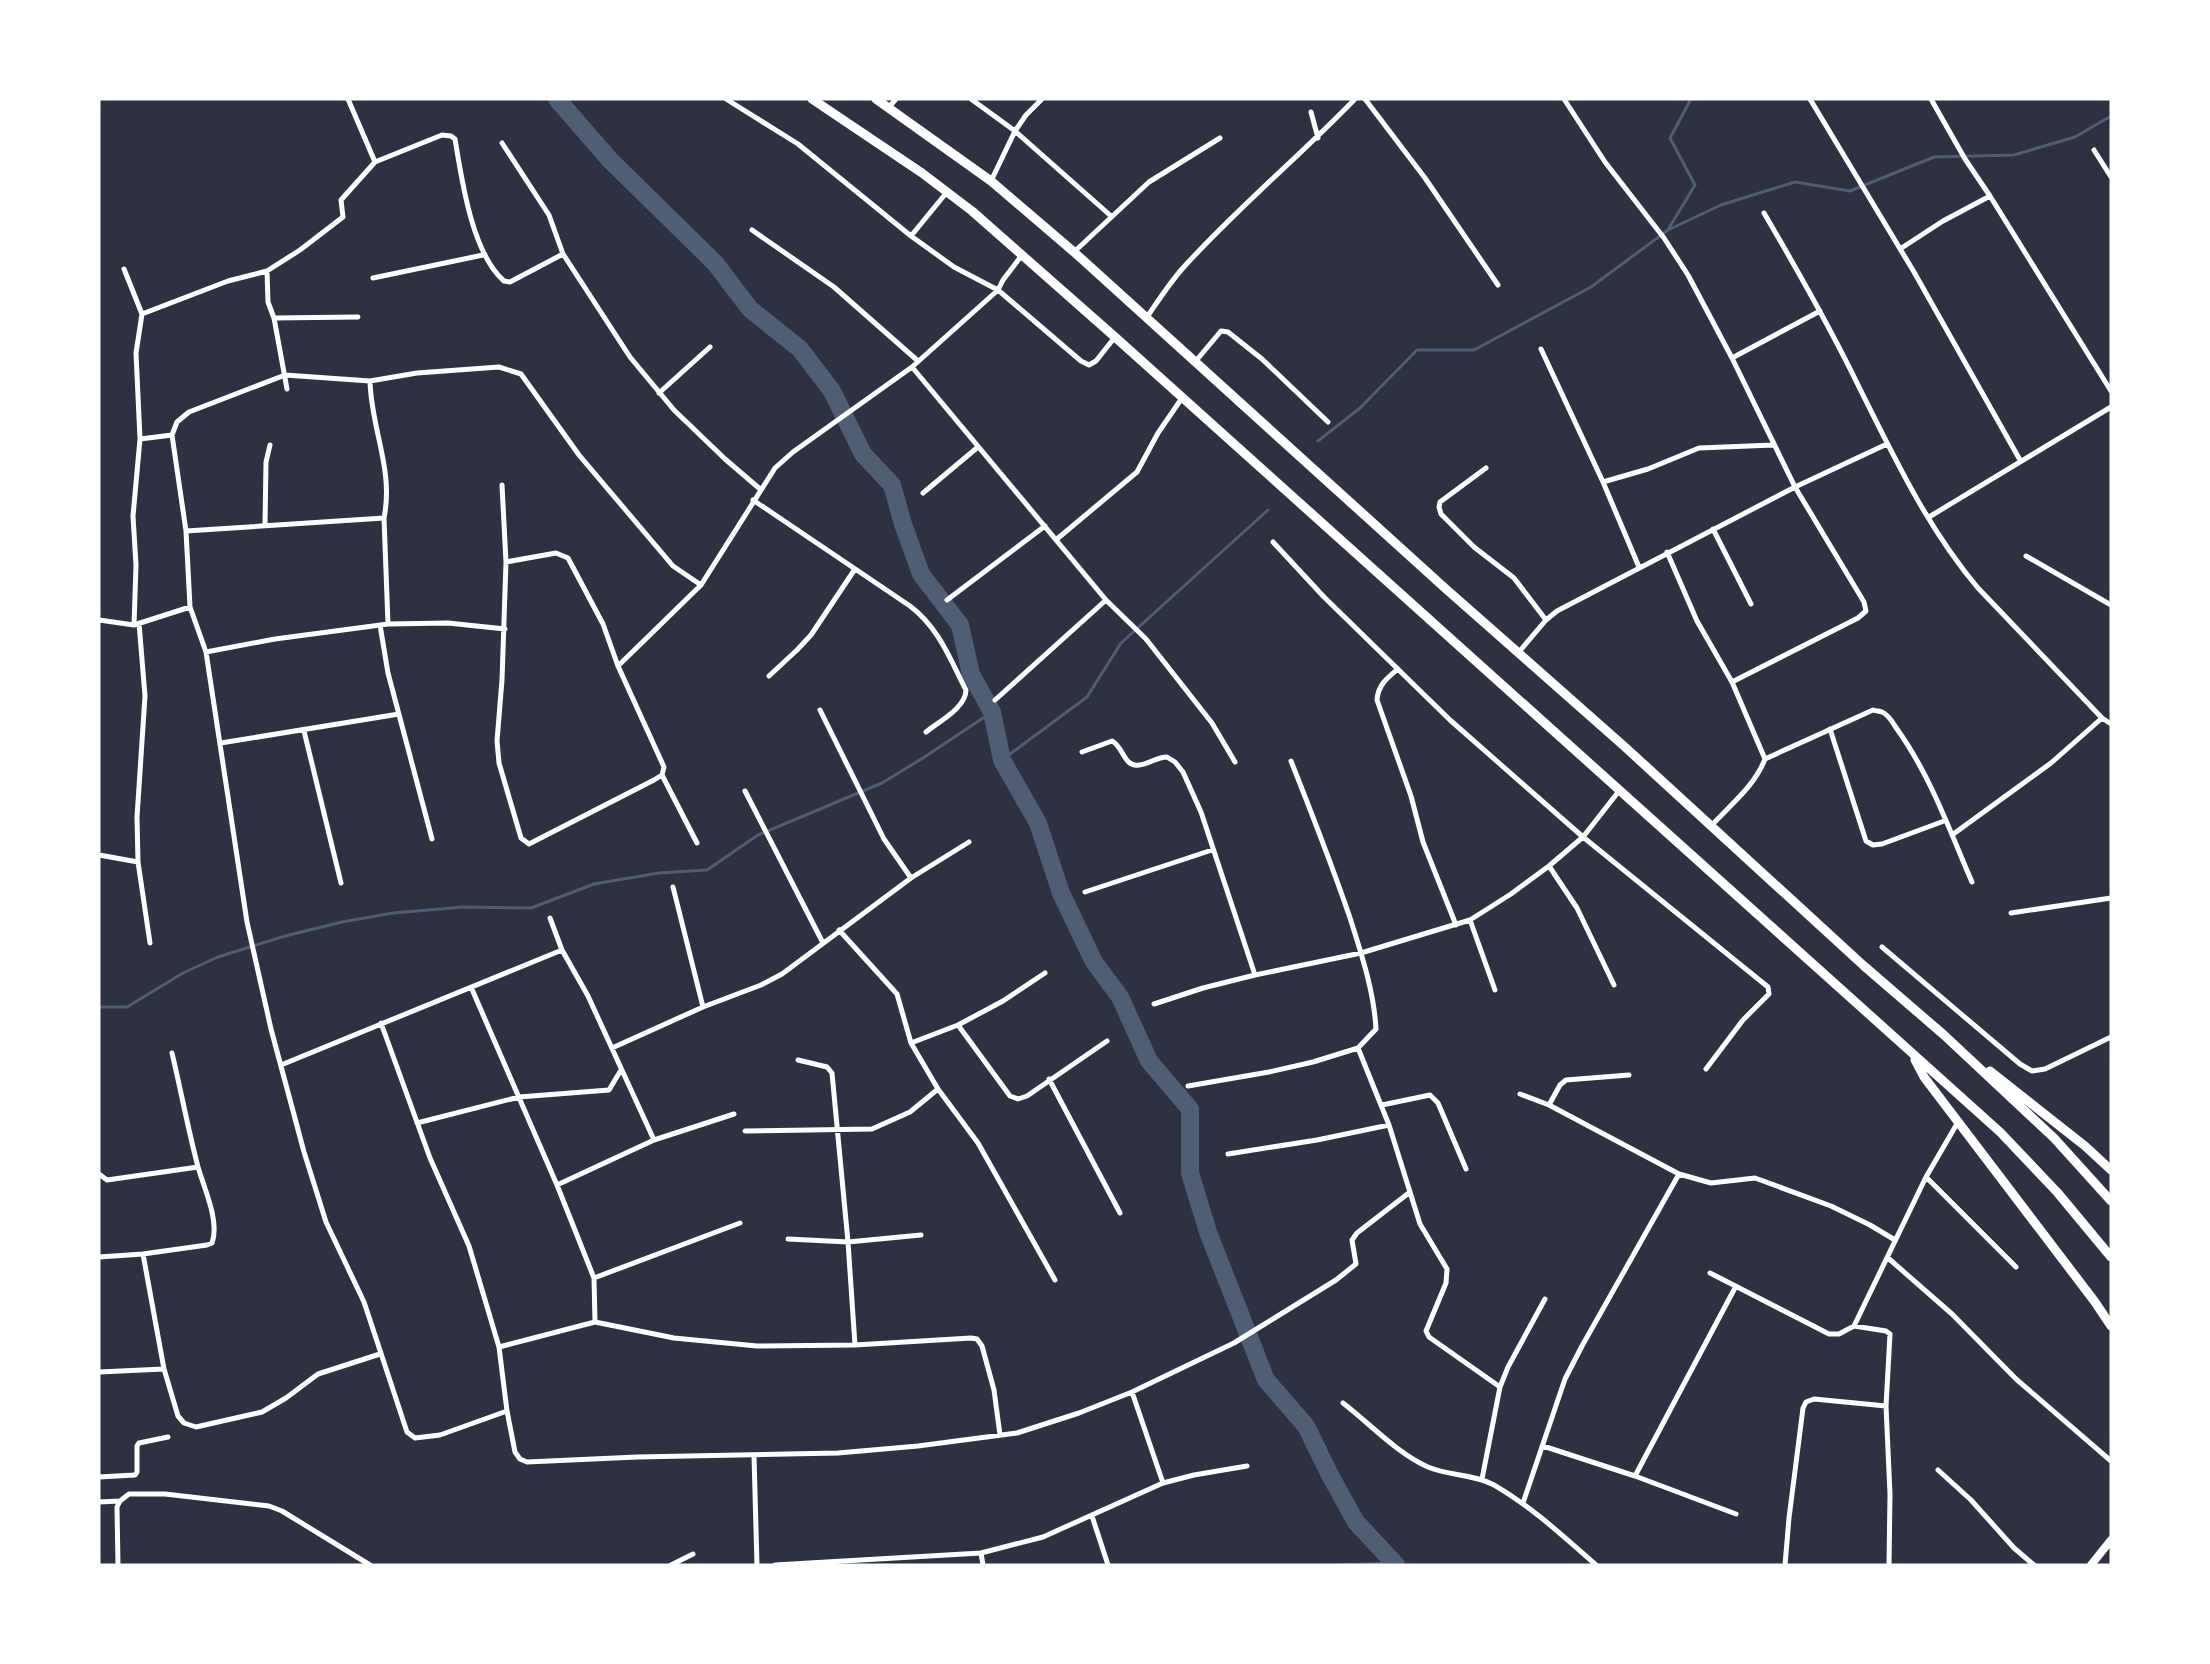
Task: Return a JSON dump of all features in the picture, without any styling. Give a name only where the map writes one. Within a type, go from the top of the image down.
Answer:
[{"type":"highway","points":[[812,99],[904,160],[972,211],[1115,337],[2007,1140],[2057,1192],[2111,1257]]},
{"type":"highway","points":[[876,99],[991,181],[1147,317],[1864,966],[1944,1035],[2054,1138],[2111,1201]]},
{"type":"highway","points":[[1944,1035],[2085,1146],[2111,1170]]},
{"type":"highway","points":[[1911,1053],[1924,1077],[2088,1292],[2111,1326]]},
{"type":"highway","points":[[2091,1565],[2111,1540]]},
{"type":"street","points":[[348,99],[375,162]]},
{"type":"street","points":[[726,99],[798,144],[911,236],[954,267],[998,290],[1081,361],[1089,364],[1096,361],[1115,337]]},
{"type":"street","points":[[889,107],[896,99]]},
{"type":"street","points":[[971,99],[1015,131],[1111,216]]},
{"type":"street","points":[[991,181],[1015,131],[1042,99]]},
{"type":"street","points":[[1147,317],[1181,271],[1214,236],[1318,138],[1355,99]]},
{"type":"street","points":[[1365,99],[1425,178],[1498,285]]},
{"type":"street","points":[[1564,99],[1605,162],[1665,238],[1688,276],[1732,358],[1795,487],[1864,602],[1866,611],[1858,618],[1732,682]]},
{"type":"street","points":[[1810,99],[1900,249],[2020,460]]},
{"type":"street","points":[[1930,99],[1965,159],[2111,391]]},
{"type":"street","points":[[1311,112],[1318,138]]},
{"type":"street","points":[[142,314],[228,281],[267,271],[300,250],[343,216],[342,200],[375,162],[442,135],[455,139],[463,186],[483,255],[504,282],[510,282],[563,254]]},
{"type":"street","points":[[1074,252],[1149,182],[1220,138]]},
{"type":"street","points":[[502,143],[549,216],[563,254],[630,357],[659,393],[725,459],[760,489]]},
{"type":"street","points":[[2094,150],[2111,177]]},
{"type":"street","points":[[911,236],[947,192]]},
{"type":"street","points":[[1900,249],[1943,221],[1990,196]]},
{"type":"street","points":[[1764,213],[1820,311],[1887,444],[1959,566],[2102,718],[2111,724]]},
{"type":"street","points":[[752,230],[834,287],[918,361]]},
{"type":"street","points":[[373,278],[483,255]]},
{"type":"street","points":[[618,666],[701,585],[775,468],[793,452],[912,367],[998,290],[1022,255]]},
{"type":"street","points":[[124,269],[142,314],[136,353],[140,439],[133,516],[137,624],[145,696],[137,817],[138,862],[150,944]]},
{"type":"street","points":[[267,271],[268,302],[274,318],[287,389]]},
{"type":"street","points":[[1732,358],[1820,311]]},
{"type":"street","points":[[274,318],[358,317]]},
{"type":"street","points":[[1195,362],[1221,331],[1228,332],[1262,359],[1328,422]]},
{"type":"street","points":[[659,393],[710,347]]},
{"type":"street","points":[[1541,348],[1603,482],[1639,567]]},
{"type":"street","points":[[507,1412],[440,1435],[415,1438],[407,1432],[364,1302],[326,1222],[304,1152],[271,1029],[247,922],[206,652],[190,607],[186,531],[172,435],[177,422],[189,412],[285,375],[370,381],[417,373],[500,367],[521,374],[579,455],[673,566],[701,585]]},
{"type":"street","points":[[912,367],[1106,600],[1146,639],[1212,723],[1235,762]]},
{"type":"street","points":[[370,381],[374,425],[387,472],[388,501],[384,518],[388,624]]},
{"type":"street","points":[[1057,539],[1137,472],[1158,433],[1182,398]]},
{"type":"street","points":[[1929,518],[2020,460],[2111,407]]},
{"type":"street","points":[[140,439],[172,435]]},
{"type":"street","points":[[1518,652],[1557,611],[1713,528],[1887,444]]},
{"type":"street","points":[[265,525],[266,462],[270,445]]},
{"type":"street","points":[[1603,482],[1648,469],[1699,448],[1774,445]]},
{"type":"street","points":[[923,493],[978,447]]},
{"type":"street","points":[[1486,468],[1440,502],[1441,514],[1474,547],[1514,578],[1546,620]]},
{"type":"street","points":[[502,485],[506,562],[505,629],[497,741],[499,763],[523,841],[529,844],[599,810],[662,775]]},
{"type":"street","points":[[753,500],[925,617],[933,627],[966,690],[966,696],[962,703],[926,732]]},
{"type":"street","points":[[186,531],[384,518]]},
{"type":"street","points":[[947,600],[1045,526]]},
{"type":"street","points":[[1713,528],[1751,604]]},
{"type":"street","points":[[1273,542],[1324,597],[1450,720],[1583,837],[1768,987],[1769,994],[1743,1020],[1706,1069]]},
{"type":"street","points":[[506,562],[555,552],[568,558],[603,624],[618,666],[664,767],[662,775],[697,843]]},
{"type":"street","points":[[1667,552],[1697,621],[1732,682],[1765,759]]},
{"type":"street","points":[[2026,556],[2111,605]]},
{"type":"street","points":[[769,675],[811,634],[855,569]]},
{"type":"street","points":[[995,700],[1106,600]]},
{"type":"street","points":[[99,620],[137,624],[190,607]]},
{"type":"street","points":[[206,652],[275,639],[388,624],[438,623],[505,629]]},
{"type":"street","points":[[380,625],[388,673],[432,839]]},
{"type":"street","points":[[1398,669],[1384,681],[1378,691],[1377,700],[1411,796],[1423,842],[1456,925]]},
{"type":"street","points":[[820,710],[884,838],[911,878]]},
{"type":"street","points":[[1711,826],[1752,785],[1765,759],[1873,711],[1881,711],[1889,716],[1913,750],[1932,787],[1944,821],[1972,882]]},
{"type":"street","points":[[221,743],[399,714]]},
{"type":"street","points":[[1952,835],[2051,764],[2102,718]]},
{"type":"street","points":[[1830,729],[1866,841],[1873,845],[1882,844],[1944,821]]},
{"type":"street","points":[[304,731],[341,883]]},
{"type":"street","points":[[1082,752],[1112,741],[1117,743],[1132,765],[1138,766],[1167,757],[1175,762],[1183,772],[1200,812],[1255,975]]},
{"type":"street","points":[[1188,1086],[1280,1070],[1358,1048],[1376,1029],[1375,1011],[1361,953],[1332,864],[1291,762]]},
{"type":"street","points":[[745,791],[823,943]]},
{"type":"street","points":[[1154,1004],[1203,988],[1255,975],[1361,953],[1470,920],[1511,894],[1583,837],[1619,791]]},
{"type":"street","points":[[612,1048],[782,974],[911,878],[969,842]]},
{"type":"street","points":[[1085,892],[1212,850]]},
{"type":"street","points":[[99,855],[138,862]]},
{"type":"street","points":[[1549,866],[1577,908],[1614,985]]},
{"type":"street","points":[[673,887],[703,1007]]},
{"type":"street","points":[[2011,913],[2111,898]]},
{"type":"street","points":[[550,918],[562,950],[588,996],[654,1140]]},
{"type":"street","points":[[1470,920],[1495,990]]},
{"type":"street","points":[[839,930],[897,994],[911,1043],[938,1089],[978,1143],[1055,1280]]},
{"type":"street","points":[[1882,947],[2020,1064],[2032,1071],[2045,1069],[2111,1037]]},
{"type":"street","points":[[281,1065],[562,950]]},
{"type":"street","points":[[911,1043],[958,1025],[1003,1001],[1045,973]]},
{"type":"street","points":[[471,987],[557,1185],[594,1278],[595,1322]]},
{"type":"street","points":[[381,1023],[417,1123],[469,1246],[499,1347],[507,1412],[515,1452],[520,1459],[527,1462],[637,1457],[838,1453],[918,1446],[1035,1429],[1132,1392],[1234,1342],[1336,1280],[1356,1264],[1352,1240],[1357,1233],[1410,1191]]},
{"type":"street","points":[[958,1025],[1010,1096],[1018,1099],[1027,1096],[1107,1041]]},
{"type":"street","points":[[1358,1048],[1382,1105],[1420,1224],[1448,1275],[1426,1331],[1429,1337],[1500,1387]]},
{"type":"street","points":[[99,1257],[143,1254],[212,1243],[215,1236],[172,1053]]},
{"type":"street","points":[[798,1060],[827,1067],[832,1073],[855,1345]]},
{"type":"street","points":[[417,1123],[519,1097],[609,1090],[621,1070]]},
{"type":"street","points":[[1549,1105],[1560,1085],[1566,1080],[1629,1076]]},
{"type":"street","points":[[1049,1079],[1120,1213]]},
{"type":"street","points":[[745,1131],[872,1129],[910,1112],[938,1089]]},
{"type":"street","points":[[1520,1094],[1549,1105],[1678,1174],[1711,1183],[1755,1178],[1823,1202],[1870,1225],[1894,1240]]},
{"type":"street","points":[[1382,1105],[1430,1095],[1434,1097],[1466,1169]]},
{"type":"street","points":[[557,1185],[654,1140],[734,1114]]},
{"type":"street","points":[[1854,1326],[1926,1177],[1959,1121]]},
{"type":"street","points":[[1228,1154],[1317,1140],[1389,1125]]},
{"type":"street","points":[[99,1174],[107,1180],[198,1167]]},
{"type":"street","points":[[1524,1503],[1565,1379],[1678,1174]]},
{"type":"street","points":[[1926,1177],[2016,1267]]},
{"type":"street","points":[[594,1278],[740,1223]]},
{"type":"street","points":[[788,1239],[848,1242],[921,1235]]},
{"type":"street","points":[[143,1254],[164,1369],[178,1416],[184,1423],[196,1427],[262,1412],[286,1398],[318,1374],[380,1354]]},
{"type":"street","points":[[1888,1258],[1952,1314],[2016,1379],[2111,1461]]},
{"type":"street","points":[[1710,1273],[1829,1334],[1839,1334],[1854,1326],[1886,1330],[1890,1334],[1886,1406],[1890,1494],[1889,1565]]},
{"type":"street","points":[[1635,1476],[1736,1286]]},
{"type":"street","points":[[1482,1479],[1500,1387],[1508,1367],[1545,1299]]},
{"type":"street","points":[[499,1347],[595,1322],[674,1338],[757,1346],[855,1345],[977,1339],[982,1346],[994,1390],[1000,1435]]},
{"type":"street","points":[[99,1372],[164,1369]]},
{"type":"street","points":[[1132,1392],[1163,1483]]},
{"type":"street","points":[[1785,1565],[1803,1408],[1806,1402],[1814,1399],[1886,1406]]},
{"type":"street","points":[[1343,1403],[1409,1456],[1428,1467],[1482,1479],[1524,1503],[1596,1565]]},
{"type":"street","points":[[99,1477],[135,1475],[139,1443],[168,1437]]},
{"type":"street","points":[[1542,1446],[1635,1476],[1736,1514]]},
{"type":"street","points":[[754,1456],[757,1565]]},
{"type":"street","points":[[775,1565],[981,1553],[1043,1537],[1163,1483],[1248,1466]]},
{"type":"street","points":[[1938,1470],[1981,1510],[2014,1548],[2034,1565]]},
{"type":"street","points":[[118,1565],[117,1507],[120,1501],[129,1494],[165,1494],[269,1506],[282,1511],[370,1565]]},
{"type":"street","points":[[99,1502],[120,1501]]},
{"type":"street","points":[[1092,1516],[1108,1565]]},
{"type":"street","points":[[981,1553],[983,1565]]},
{"type":"street","points":[[671,1565],[693,1554]]},
{"type":"waterway","points":[[557,99],[610,160],[715,263],[750,309],[800,349],[832,391],[863,454],[892,485],[921,574],[960,625],[971,674],[992,712],[1002,760],[1038,823],[1061,893],[1094,962],[1120,997],[1149,1061],[1190,1109],[1190,1173],[1208,1232],[1266,1380],[1306,1426],[1356,1522],[1396,1565]]},
{"type":"waterway","points":[[1669,228],[1695,185],[1670,138],[1691,99]]},
{"type":"waterway","points":[[1318,441],[1360,408],[1417,350],[1474,350],[1591,287],[1668,230],[1721,205],[1795,182],[1850,191],[1934,157],[2014,155],[2075,137],[2111,116]]},
{"type":"waterway","points":[[1002,760],[1087,697],[1121,643],[1268,510]]},
{"type":"waterway","points":[[99,1007],[127,1007],[183,973],[218,957],[285,936],[342,922],[393,913],[463,907],[531,908],[594,884],[659,873],[707,870],[758,835],[882,783],[992,712]]},
{"type":"waterway","points":[[1339,1565],[1394,1563]]}]
